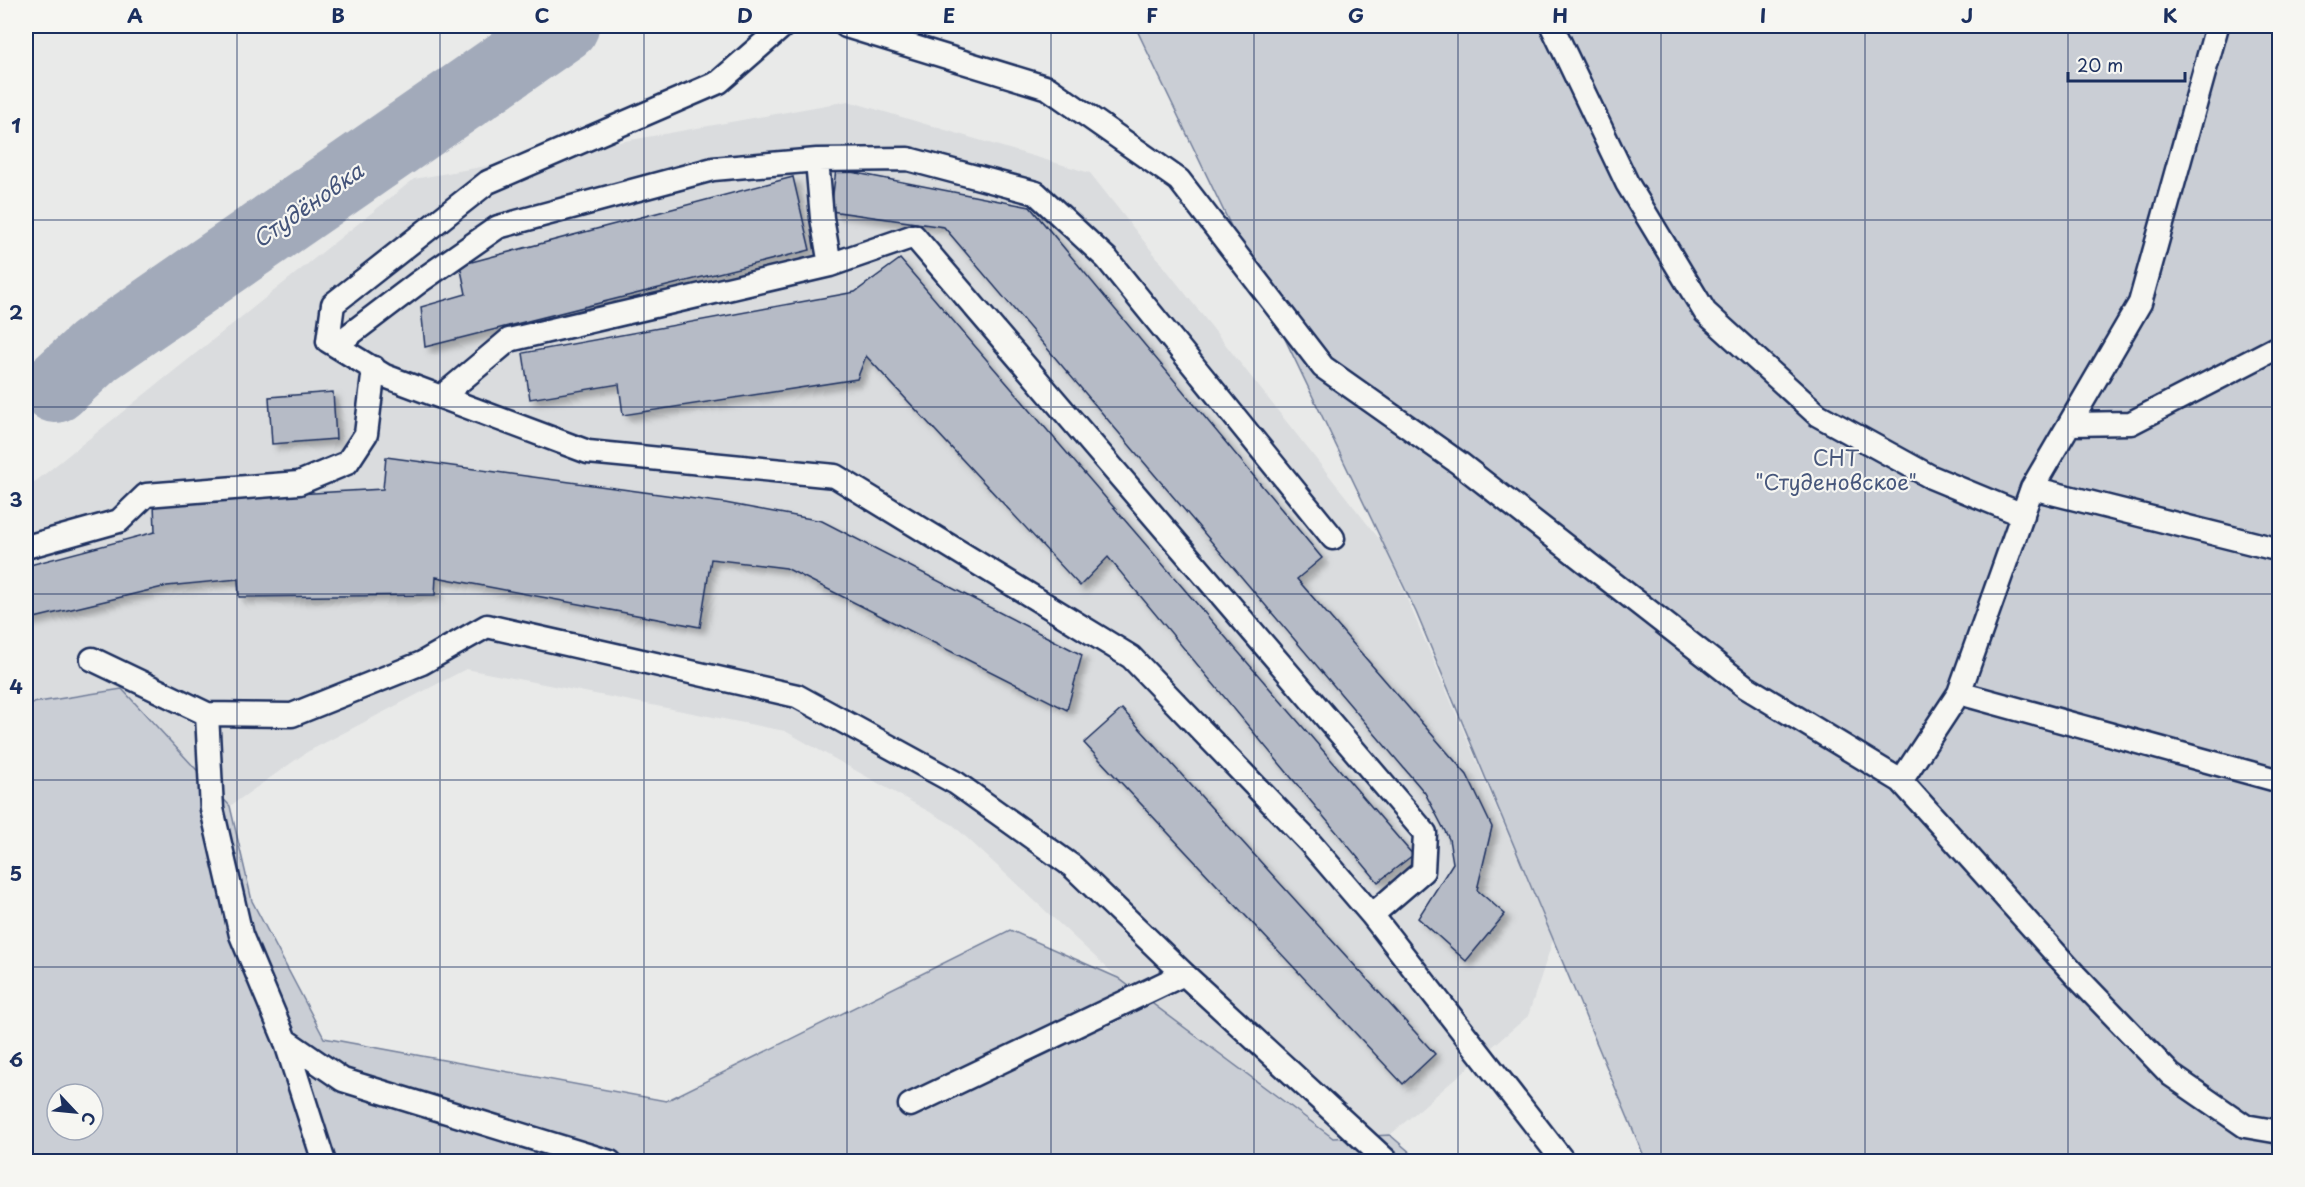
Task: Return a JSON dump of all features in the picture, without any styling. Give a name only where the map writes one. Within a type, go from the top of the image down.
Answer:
[{"type":"lane","points":[[783,26],[719,82],[488,182],[333,304],[328,341],[385,376],[588,452],[835,476],[1131,657],[1311,844],[1372,915],[1564,1161]]},
{"type":"lane","points":[[846,26],[1048,88],[1179,180],[1323,367],[1459,463],[1746,687],[1900,781],[2075,975],[2171,1075],[2245,1126],[2280,1132]]},
{"type":"lane","points":[[1552,26],[1627,183],[1705,312],[1818,415],[1931,477],[2023,515]]},
{"type":"lane","points":[[1900,781],[1959,693],[2032,488],[2140,303],[2217,26]]},
{"type":"lane","points":[[336,345],[419,282],[498,227],[713,169],[817,160],[908,159],[1036,193],[1107,259],[1333,538]]},
{"type":"lane","points":[[817,160],[822,218],[830,265]]},
{"type":"lane","points":[[441,397],[509,340],[830,265],[914,236],[1425,833],[1423,871],[1372,915]]},
{"type":"lane","points":[[2070,424],[2131,423],[2280,346]]},
{"type":"lane","points":[[26,547],[120,520],[146,495],[299,483],[347,463],[366,434],[374,368]]},
{"type":"lane","points":[[2032,488],[2280,550]]},
{"type":"lane","points":[[92,659],[207,714],[292,715],[422,663],[487,626],[796,696],[956,783],[1062,859],[1388,1161]]},
{"type":"lane","points":[[1959,693],[2280,782]]},
{"type":"lane","points":[[207,714],[212,809],[241,935],[285,1040],[324,1161]]},
{"type":"lane","points":[[910,1105],[1184,974]]},
{"type":"lane","points":[[285,1040],[343,1080],[610,1161]]},
{"type":"shaded area","points":[[848,101],[1090,173],[1384,545],[1553,940],[1528,1016],[1390,1135],[1333,1138],[1118,978],[953,825],[785,731],[466,669],[307,752],[230,806],[122,689],[26,704],[26,489],[414,179]]},
{"type":"green space","name":"СНТ \"Студеновское\"","points":[[1135,26],[2279,26],[2279,1161],[1646,1161],[1416,612]]},
{"type":"green space","points":[[122,689],[230,806],[252,901],[324,1038],[666,1101],[1010,930],[1118,978],[1333,1138],[1390,1135],[1420,1161],[26,1162],[26,704]]},
{"type":"building","points":[[836,169],[1030,207],[1322,558],[1297,579],[1467,775],[1492,827],[1477,890],[1505,914],[1466,961],[1418,918],[1453,863],[1449,839],[1425,793],[944,227],[831,211]]},
{"type":"building","points":[[793,177],[810,250],[425,347],[421,307],[466,294],[460,265]]},
{"type":"building","points":[[900,259],[1413,855],[1378,882],[1108,557],[1080,586],[866,356],[857,379],[623,415],[619,384],[530,399],[523,353],[855,292]]},
{"type":"building","points":[[333,392],[336,439],[272,444],[269,397]]},
{"type":"building","points":[[386,457],[725,503],[822,521],[1082,655],[1067,710],[786,568],[711,559],[700,627],[436,577],[435,595],[239,597],[238,579],[167,586],[26,620],[26,566],[155,532],[154,502],[383,489]]},
{"type":"building","points":[[1122,709],[1435,1054],[1403,1084],[1084,743]]},
{"type":"waterway","name":"Студёновка","points":[[55,388],[95,351],[564,26]]}]
